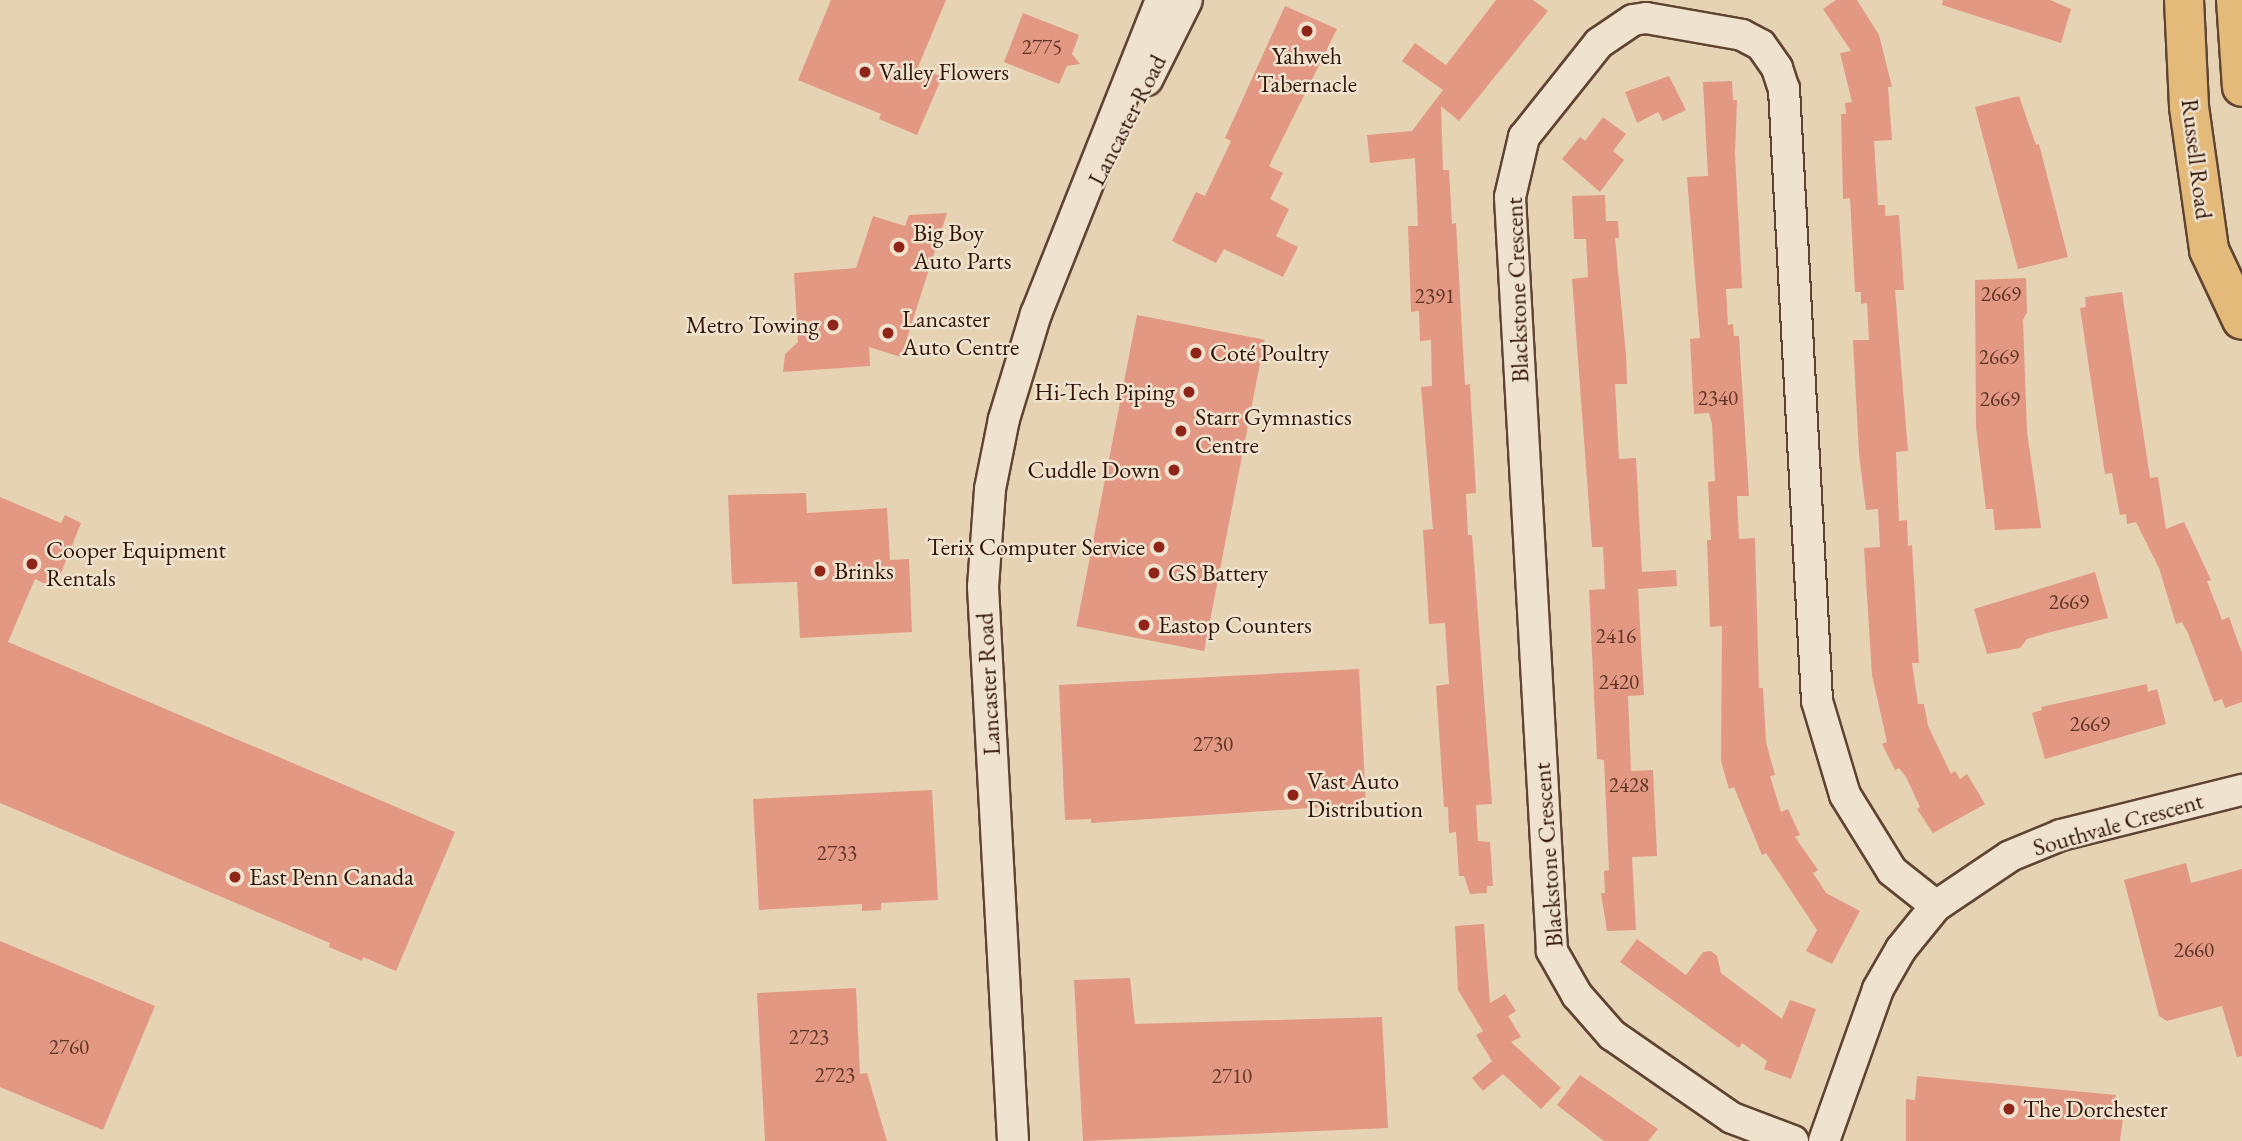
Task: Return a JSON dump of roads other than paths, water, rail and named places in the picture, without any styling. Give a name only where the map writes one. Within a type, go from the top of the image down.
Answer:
[{"type":"main road","name":"Russell Road","points":[[2183,0],[2189,107],[2209,250],[2241,308]]},
{"type":"main road","points":[[2236,0],[2242,87]]},
{"type":"street","name":"Lancaster Road","points":[[1156,39],[1161,0]]},
{"type":"street","name":"Lancaster Road","points":[[1013,1141],[984,575],[990,489],[1004,419],[1031,327],[1066,239],[1156,39],[1187,0]]},
{"type":"street","name":"Blackstone Crescent","points":[[1793,1141],[1732,1118],[1612,1035],[1577,995],[1552,951],[1510,197],[1524,137],[1599,43],[1633,20],[1646,18],[1742,35],[1761,45],[1777,68],[1784,89],[1816,701],[1845,795],[1892,871],[1936,906]]},
{"type":"street","name":"Southvale Crescent","points":[[1825,1141],[1878,989],[1901,949],[1936,906],[2010,856],[2062,835],[2242,790]]},
{"type":"place","name":"Yahweh Tabernacle","points":[[1307,31]]},
{"type":"place","name":"Valley Flowers","points":[[865,72]]},
{"type":"place","name":"Big Boy Auto Parts","points":[[899,247]]},
{"type":"place","name":"Metro Towing","points":[[833,325]]},
{"type":"place","name":"Lancaster Auto Centre","points":[[888,333]]},
{"type":"place","name":"Coté Poultry","points":[[1196,353]]},
{"type":"place","name":"Hi-Tech Piping","points":[[1189,392]]},
{"type":"place","name":"Starr Gymnastics Centre","points":[[1181,431]]},
{"type":"place","name":"Cuddle Down","points":[[1174,470]]},
{"type":"place","name":"Terix Computer Service","points":[[1159,547]]},
{"type":"place","name":"Cooper Equipment Rentals","points":[[32,564]]},
{"type":"place","name":"Brinks","points":[[820,571]]},
{"type":"place","name":"GS Battery","points":[[1154,573]]},
{"type":"place","name":"Eastop Counters","points":[[1144,625]]},
{"type":"place","name":"Vast Auto Distribution","points":[[1293,795]]},
{"type":"place","name":"East Penn Canada","points":[[235,877]]},
{"type":"place","name":"The Dorchester","points":[[2009,1109]]}]
